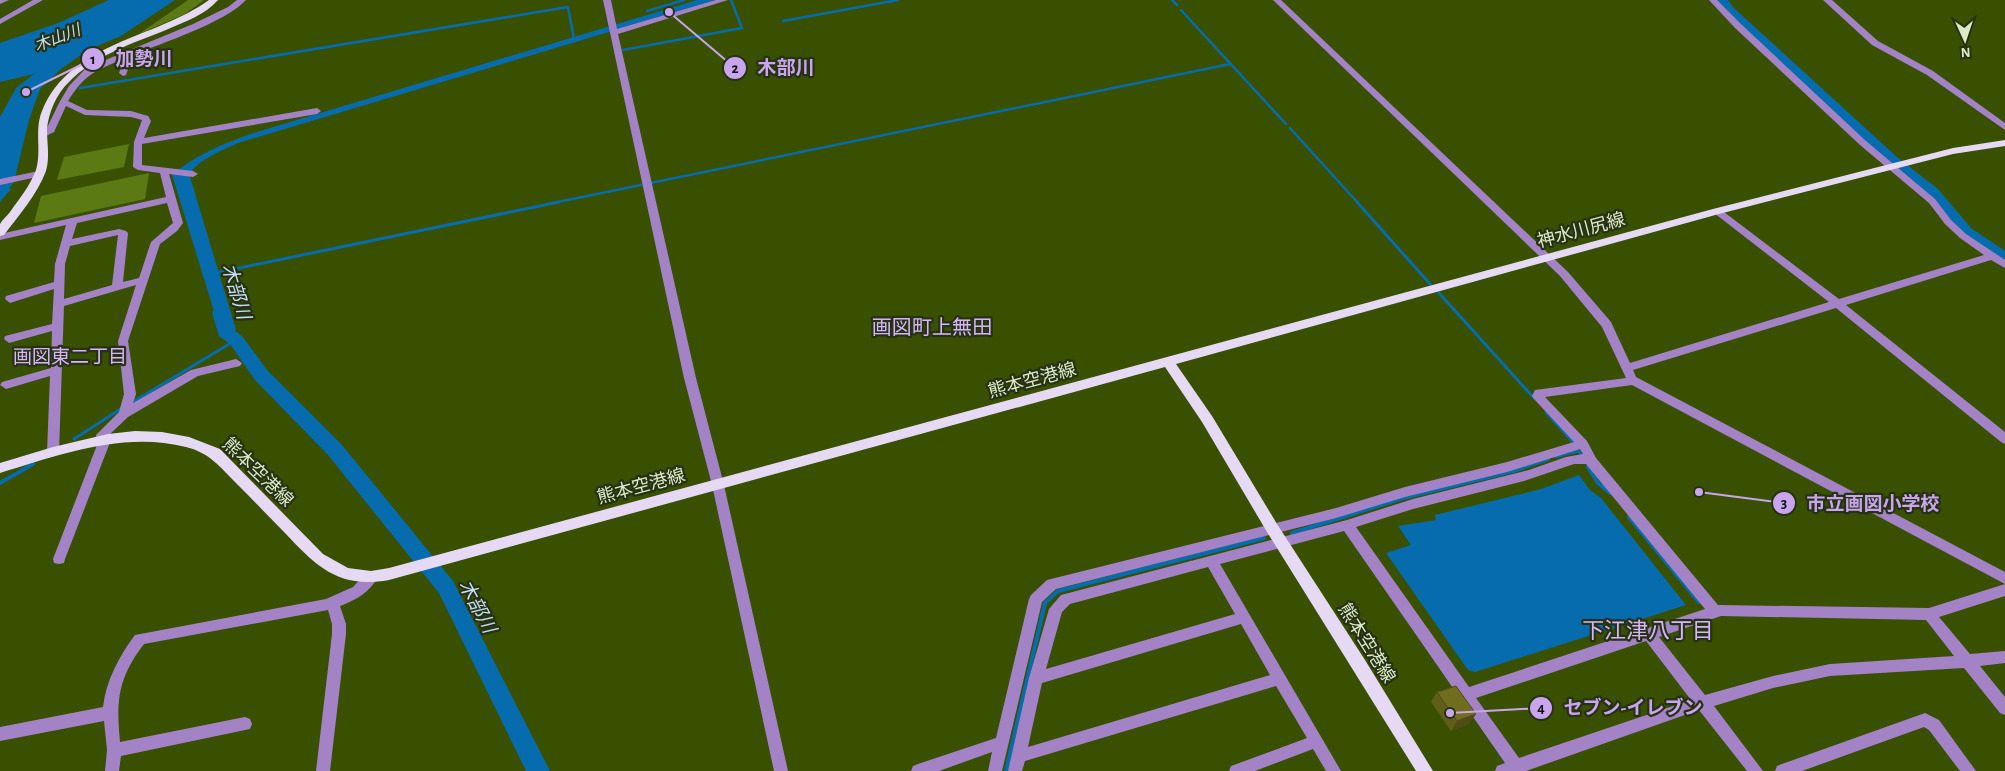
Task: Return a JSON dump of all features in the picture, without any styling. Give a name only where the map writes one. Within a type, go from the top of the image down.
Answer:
[{"type":"main road","points":[[0,232],[27,194],[34,175],[43,162],[44,134],[42,126],[60,86],[74,72],[104,55],[199,11],[214,0]]},
{"type":"main road","name":"神水川尻線","points":[[1168,362],[1717,211],[1953,151],[2005,143]]},
{"type":"main road","name":"熊本空港線","points":[[0,468],[103,439],[174,438],[203,447],[215,453],[318,558],[346,574],[371,577],[718,485],[1168,362],[1207,419],[1280,542],[1360,665],[1425,771]]},
{"type":"street","points":[[0,2],[5,0]]},
{"type":"street","points":[[0,22],[39,0]]},
{"type":"street","points":[[44,134],[51,130],[62,103],[88,70],[196,26],[230,9],[242,0]]},
{"type":"street","points":[[607,0],[690,378],[718,485],[781,771]]},
{"type":"street","points":[[613,30],[724,0]]},
{"type":"street","points":[[1277,0],[1564,274],[1607,325],[1632,380],[2005,578]]},
{"type":"street","points":[[1713,0],[1745,32],[1894,165],[1963,236],[2005,265]]},
{"type":"street","points":[[1827,0],[1855,23],[1875,43],[1930,73],[2005,127]]},
{"type":"street","points":[[123,73],[129,56],[128,53]]},
{"type":"street","points":[[62,103],[70,103],[86,112],[134,115],[145,118],[147,121],[138,142],[138,167],[193,174]]},
{"type":"street","points":[[138,142],[317,111]]},
{"type":"street","points":[[126,409],[130,394],[123,341],[156,242],[178,226],[164,174],[170,171]]},
{"type":"street","points":[[0,182],[34,175]]},
{"type":"street","points":[[0,237],[171,199]]},
{"type":"street","points":[[1717,211],[1837,303],[2005,440]]},
{"type":"street","points":[[53,452],[60,264],[72,222]]},
{"type":"street","points":[[65,244],[119,232],[124,233],[118,288]]},
{"type":"street","points":[[1627,368],[1992,256]]},
{"type":"street","points":[[59,304],[143,280]]},
{"type":"street","points":[[10,299],[60,284]]},
{"type":"street","points":[[9,339],[58,326]]},
{"type":"street","points":[[59,560],[103,445],[105,432],[126,409],[195,373],[236,362]]},
{"type":"street","points":[[6,385],[56,370]]},
{"type":"street","points":[[1590,460],[1590,454],[1583,444],[1538,397],[1538,394],[1626,383],[1632,380]]},
{"type":"street","points":[[995,771],[1036,599],[1052,584],[1336,513],[1437,483],[1523,463],[1540,455],[1583,444]]},
{"type":"street","points":[[1015,771],[1036,678],[1056,609],[1066,599],[1347,525],[1392,509],[1525,476],[1559,464],[1586,458],[1590,460],[1715,611]]},
{"type":"street","points":[[1347,525],[1466,695],[1512,770],[1701,703],[1774,682],[1830,670],[2005,657]]},
{"type":"street","points":[[1210,561],[1334,771]]},
{"type":"street","points":[[112,771],[114,750],[110,713],[112,692],[127,656],[140,639],[332,603],[365,585],[371,577]]},
{"type":"street","points":[[1466,695],[1649,635],[1715,611],[1929,614],[2005,590]]},
{"type":"street","points":[[323,771],[339,634],[339,624],[332,603]]},
{"type":"street","points":[[1929,614],[2005,708]]},
{"type":"street","points":[[1036,678],[1244,616]]},
{"type":"street","points":[[1649,635],[1756,771]]},
{"type":"street","points":[[1018,754],[1028,754],[1280,678]]},
{"type":"street","points":[[0,734],[110,713]]},
{"type":"street","points":[[1782,771],[1925,720],[1934,725],[1969,771]]},
{"type":"street","points":[[114,750],[245,724]]},
{"type":"street","points":[[1236,771],[1317,741]]},
{"type":"street","points":[[918,771],[993,745],[1000,746]]},
{"type":"green space","points":[[188,0],[204,0],[185,14],[139,34]]},
{"type":"green space","points":[[129,144],[124,167],[57,180],[64,157]]},
{"type":"green space","points":[[149,173],[145,199],[34,223],[41,196]]},
{"type":"water","name":"木山川","points":[[109,0],[175,0],[121,36],[82,54],[61,69],[40,89],[29,120],[14,182],[9,188],[11,189],[0,202],[0,117],[16,88],[34,74],[0,82],[0,43],[58,23]]},
{"type":"water","points":[[697,0],[716,0],[238,143],[205,159],[189,174],[236,330],[222,337],[172,175],[182,167],[213,149],[257,132]]},
{"type":"water","points":[[1579,475],[1590,490],[1601,498],[1686,605],[1475,672],[1468,670],[1386,553],[1411,545],[1398,526],[1436,520],[1435,515],[1541,489]]},
{"type":"building","points":[[1456,686],[1476,714],[1457,721],[1437,692]]},
{"type":"waterway","points":[[647,11],[684,0]]},
{"type":"waterway","points":[[623,50],[742,28],[731,0]]},
{"type":"waterway","points":[[783,21],[898,0]]},
{"type":"waterway","points":[[1172,0],[1177,5]]},
{"type":"waterway","points":[[1722,0],[1730,11],[1892,160],[1933,192],[1966,231],[2005,259]]},
{"type":"waterway","points":[[80,88],[568,7],[574,39]]},
{"type":"waterway","points":[[1181,10],[1286,124]]},
{"type":"waterway","points":[[553,203],[1230,64]]},
{"type":"waterway","points":[[1290,128],[1358,203]]},
{"type":"waterway","points":[[215,273],[559,202]]},
{"type":"waterway","points":[[1357,202],[1430,284]]},
{"type":"waterway","points":[[1439,293],[1534,398]]},
{"type":"waterway","name":"木部川","points":[[220,313],[225,332],[236,340],[261,375],[335,450],[446,587],[538,771]]},
{"type":"waterway","points":[[131,403],[236,340]]},
{"type":"waterway","points":[[74,439],[122,408]]},
{"type":"waterway","points":[[1546,412],[1572,441]]},
{"type":"waterway","points":[[1561,455],[1556,456],[1579,451],[1582,456]]},
{"type":"waterway","points":[[1292,533],[1403,498],[1513,471],[1548,459]]},
{"type":"waterway","points":[[0,483],[33,464]]},
{"type":"waterway","points":[[1588,467],[1598,483],[1610,493]]},
{"type":"waterway","points":[[1629,517],[1699,602]]},
{"type":"waterway","points":[[1006,771],[1045,603],[1058,591],[1264,538]]},
{"type":"place","name":"木部川","points":[[669,12]]},
{"type":"place","name":"加勢川","points":[[26,92]]},
{"type":"place","name":"市立画図小学校","points":[[1699,492]]},
{"type":"place","name":"セブン-イレブン","points":[[1450,713]]},
{"type":"district","name":"画図町上無田","points":[[932,327]]},
{"type":"district","name":"画図東二丁目","points":[[70,356]]},
{"type":"district","name":"下江津八丁目","points":[[1648,630]]}]
